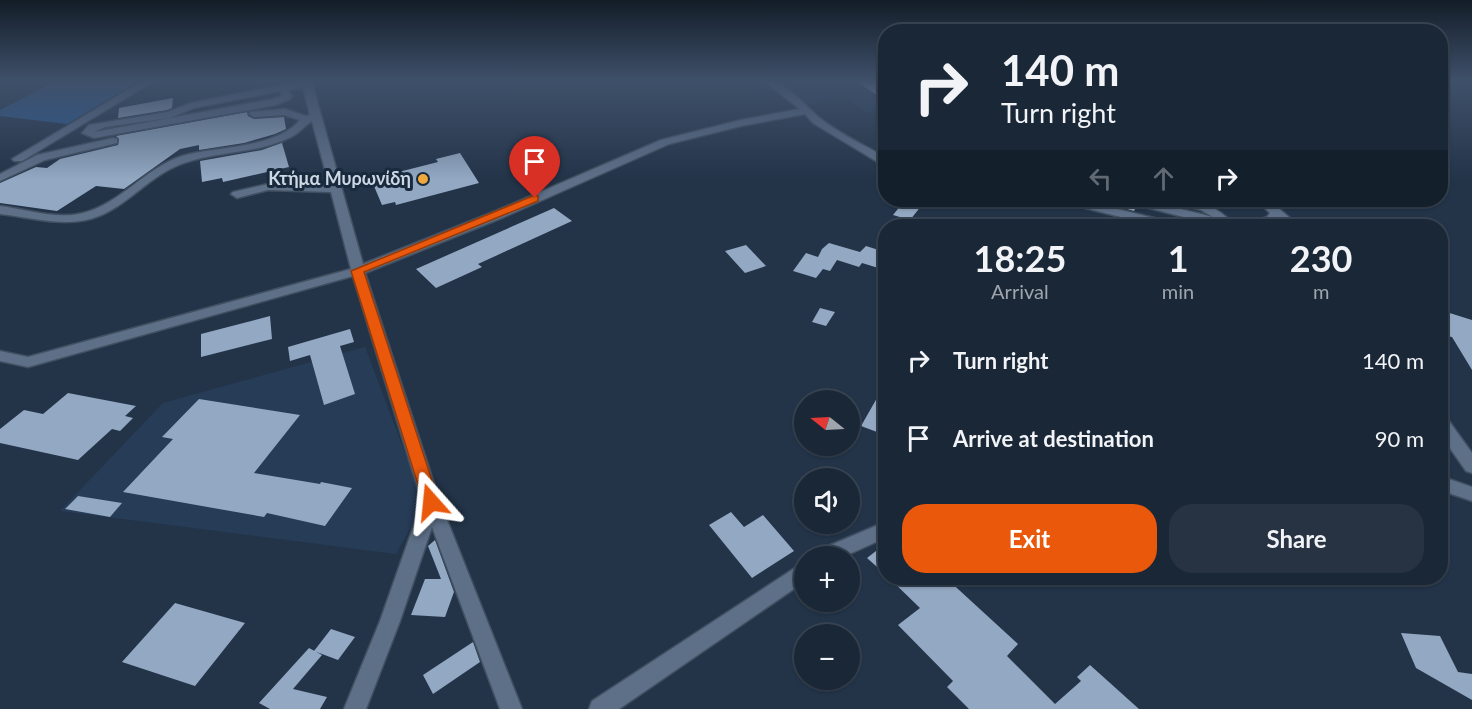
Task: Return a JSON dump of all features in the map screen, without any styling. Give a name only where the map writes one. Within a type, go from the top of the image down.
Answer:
[{"type":"street","points":[[0,170],[94,114]]},
{"type":"street","points":[[191,118],[170,115],[104,124],[93,127],[87,133],[94,135],[191,118],[211,114]]},
{"type":"street","points":[[0,178],[41,158],[141,135],[253,114]]},
{"type":"street","points":[[294,114],[311,118]]},
{"type":"street","points":[[310,114],[335,189],[357,271],[431,502],[505,689],[510,709]]},
{"type":"street","points":[[0,356],[28,362],[357,271],[500,214],[665,142],[741,123],[789,114]]},
{"type":"street","points":[[809,114],[850,143],[878,158]]},
{"type":"street","points":[[0,210],[72,218],[86,217],[118,200],[163,168],[201,155],[272,141],[296,130],[311,118]]},
{"type":"street","points":[[237,194],[268,187],[307,190],[335,189]]},
{"type":"street","points":[[1096,207],[1143,219]]},
{"type":"street","points":[[1158,207],[1203,219]]},
{"type":"street","points":[[1205,207],[1222,219]]},
{"type":"street","points":[[1271,207],[1285,219]]},
{"type":"street","points":[[1272,219],[1277,212]]},
{"type":"street","points":[[1177,219],[1179,213]]},
{"type":"street","points":[[1448,432],[1472,466]]},
{"type":"street","points":[[1448,486],[1472,494]]},
{"type":"street","points":[[355,709],[390,621],[431,502]]},
{"type":"street","points":[[849,546],[878,533]]},
{"type":"street","points":[[600,709],[794,578]]},
{"type":"shaded area","points":[[0,114],[84,114],[67,124],[0,116]]},
{"type":"shaded area","points":[[365,347],[424,503],[396,554],[60,511],[163,403]]},
{"type":"building","points":[[118,114],[142,114],[118,118]]},
{"type":"building","points":[[236,114],[248,114],[254,119],[284,117],[286,129],[244,143],[199,150],[199,145],[180,149],[124,189],[96,186],[57,211],[0,203],[0,183],[36,167],[47,168],[60,159],[118,145],[119,139],[116,136]]},
{"type":"building","points":[[287,141],[282,143],[289,167],[223,182],[222,178],[202,182],[200,161],[262,150]]},
{"type":"building","name":"Κτήμα Μυρωνίδη","points":[[460,153],[479,183],[396,205],[395,202],[382,205],[371,179],[438,162],[436,159]]},
{"type":"building","points":[[899,207],[920,207],[911,219],[893,215]]},
{"type":"building","points":[[1120,207],[1136,207],[1134,211]]},
{"type":"building","points":[[554,208],[572,221],[478,264],[482,267],[436,288],[416,269]]},
{"type":"building","points":[[829,243],[860,252],[866,246],[878,250],[878,268],[862,263],[859,267],[837,260],[830,271],[823,269],[816,278],[793,271],[806,253],[818,257]]},
{"type":"building","points":[[746,245],[766,266],[745,273],[725,251]]},
{"type":"building","points":[[820,308],[835,312],[826,326],[812,322]]},
{"type":"building","points":[[1448,312],[1472,320],[1472,370],[1452,337],[1448,336]]},
{"type":"building","points":[[270,316],[272,339],[201,357],[201,334]]},
{"type":"building","points":[[350,329],[354,342],[340,346],[355,394],[324,405],[310,355],[290,361],[288,347]]},
{"type":"building","points":[[68,393],[136,406],[125,416],[133,418],[120,431],[112,429],[78,460],[0,443],[0,429],[24,410],[43,414]]},
{"type":"building","points":[[878,396],[878,432],[861,426]]},
{"type":"building","points":[[199,399],[300,415],[254,473],[352,488],[325,526],[267,513],[264,517],[123,492],[173,439],[162,437]]},
{"type":"building","points":[[78,496],[122,503],[110,517],[65,509]]},
{"type":"building","points":[[731,512],[744,527],[763,515],[794,551],[752,578],[709,525]]},
{"type":"building","points":[[435,540],[454,592],[445,617],[411,615],[425,579],[441,579],[428,546]]},
{"type":"building","points":[[878,549],[878,568],[867,558]]},
{"type":"building","points":[[896,585],[954,585],[1018,644],[1007,656],[1055,704],[1081,681],[1077,677],[1090,665],[1139,709],[969,709],[947,687],[953,681],[898,625],[920,608]]},
{"type":"building","points":[[175,603],[245,623],[195,686],[122,662]]},
{"type":"building","points":[[331,629],[355,637],[338,660],[314,651]]},
{"type":"building","points":[[1401,633],[1440,636],[1458,672],[1472,674],[1472,700],[1416,668]]},
{"type":"building","points":[[473,642],[480,662],[433,694],[423,675]]},
{"type":"building","points":[[309,648],[322,655],[293,689],[327,697],[320,709],[270,709],[259,703]]},
{"type":"place","name":"Κτήμα Μυρωνίδη","points":[[423,179]]},
{"type":"route","points":[[431,502],[357,271],[535,198]]}]
